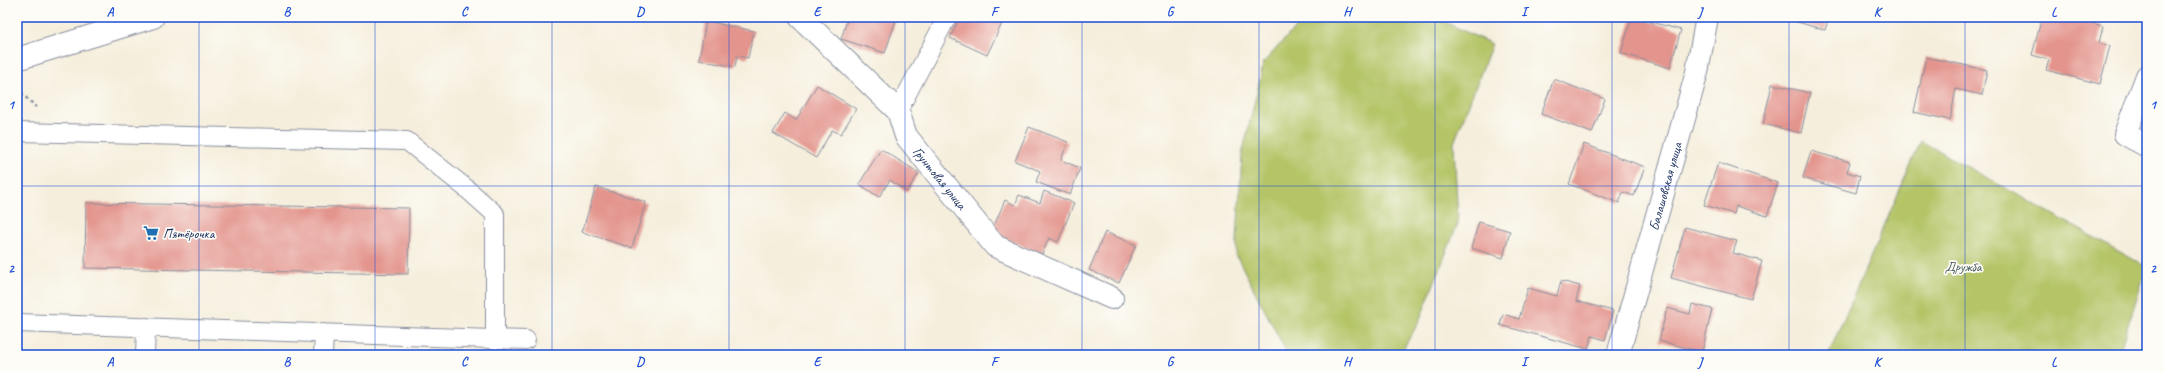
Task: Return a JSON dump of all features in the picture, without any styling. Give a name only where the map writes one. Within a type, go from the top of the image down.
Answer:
[{"type":"street","points":[[17,59],[153,17]]},
{"type":"street","name":"Грунтовая улица","points":[[800,17],[898,111],[906,136],[995,246],[1112,298]]},
{"type":"street","name":"Балашовская улица","points":[[1618,355],[1697,72],[1707,17]]},
{"type":"street","points":[[2147,76],[2125,134],[2147,146]]},
{"type":"lane","points":[[898,111],[947,17]]},
{"type":"lane","points":[[17,132],[407,141],[467,189],[495,214],[495,340]]},
{"type":"lane","points":[[17,323],[526,340]]},
{"type":"lane","points":[[145,355],[146,327]]},
{"type":"lane","points":[[324,333],[324,355]]},
{"type":"path","points":[[17,89],[37,108]]},
{"type":"green space","points":[[1305,17],[1434,17],[1492,44],[1454,143],[1458,223],[1418,324],[1399,355],[1288,355],[1236,255],[1242,155],[1264,62]]},
{"type":"green space","name":"Дружба","points":[[1921,141],[2147,267],[2118,355],[1828,355]]},
{"type":"building","points":[[848,17],[897,17],[885,53],[841,39]]},
{"type":"building","points":[[960,17],[1005,17],[987,55],[950,38]]},
{"type":"building","points":[[1632,17],[1681,30],[1670,68],[1621,53]]},
{"type":"building","points":[[1780,17],[1829,17],[1825,30]]},
{"type":"building","points":[[2042,17],[2069,17],[2103,26],[2099,43],[2110,46],[2100,84],[2046,70],[2049,60],[2032,55]]},
{"type":"building","points":[[706,21],[754,31],[748,58],[737,56],[735,67],[699,60]]},
{"type":"building","points":[[1926,57],[1987,70],[1982,95],[1956,89],[1950,120],[1914,112]]},
{"type":"building","points":[[1554,79],[1605,99],[1592,133],[1541,114]]},
{"type":"building","points":[[1772,84],[1810,93],[1801,133],[1763,124]]},
{"type":"building","points":[[817,85],[856,109],[841,134],[832,130],[816,158],[773,133],[785,113],[796,120]]},
{"type":"building","points":[[1029,127],[1068,142],[1061,160],[1080,168],[1070,195],[1036,182],[1040,171],[1015,161]]},
{"type":"building","points":[[1584,144],[1645,167],[1634,196],[1623,192],[1619,203],[1569,184]]},
{"type":"building","points":[[881,149],[919,173],[907,192],[890,180],[879,197],[859,184]]},
{"type":"building","points":[[1811,151],[1850,162],[1847,172],[1860,176],[1856,193],[1803,178]]},
{"type":"building","points":[[1718,163],[1778,183],[1767,216],[1736,206],[1734,214],[1704,205]]},
{"type":"building","points":[[596,187],[646,202],[632,248],[582,232]]},
{"type":"building","points":[[1044,191],[1074,203],[1058,242],[1049,238],[1042,254],[991,233],[1005,200],[1015,205],[1019,195],[1040,203]]},
{"type":"building","points":[[86,203],[409,208],[408,274],[85,268]]},
{"type":"building","points":[[1479,222],[1510,231],[1503,258],[1471,248]]},
{"type":"building","points":[[1685,227],[1737,241],[1733,253],[1762,261],[1751,299],[1671,278]]},
{"type":"building","points":[[1105,232],[1136,245],[1119,283],[1089,270]]},
{"type":"building","points":[[1561,281],[1580,286],[1576,301],[1613,311],[1605,340],[1592,336],[1588,349],[1500,325],[1503,314],[1519,319],[1528,288],[1557,296]]},
{"type":"building","points":[[1692,304],[1712,309],[1702,352],[1659,341],[1667,308],[1690,314]]},
{"type":"place","name":"Пятёрочка","points":[[151,233]]}]
